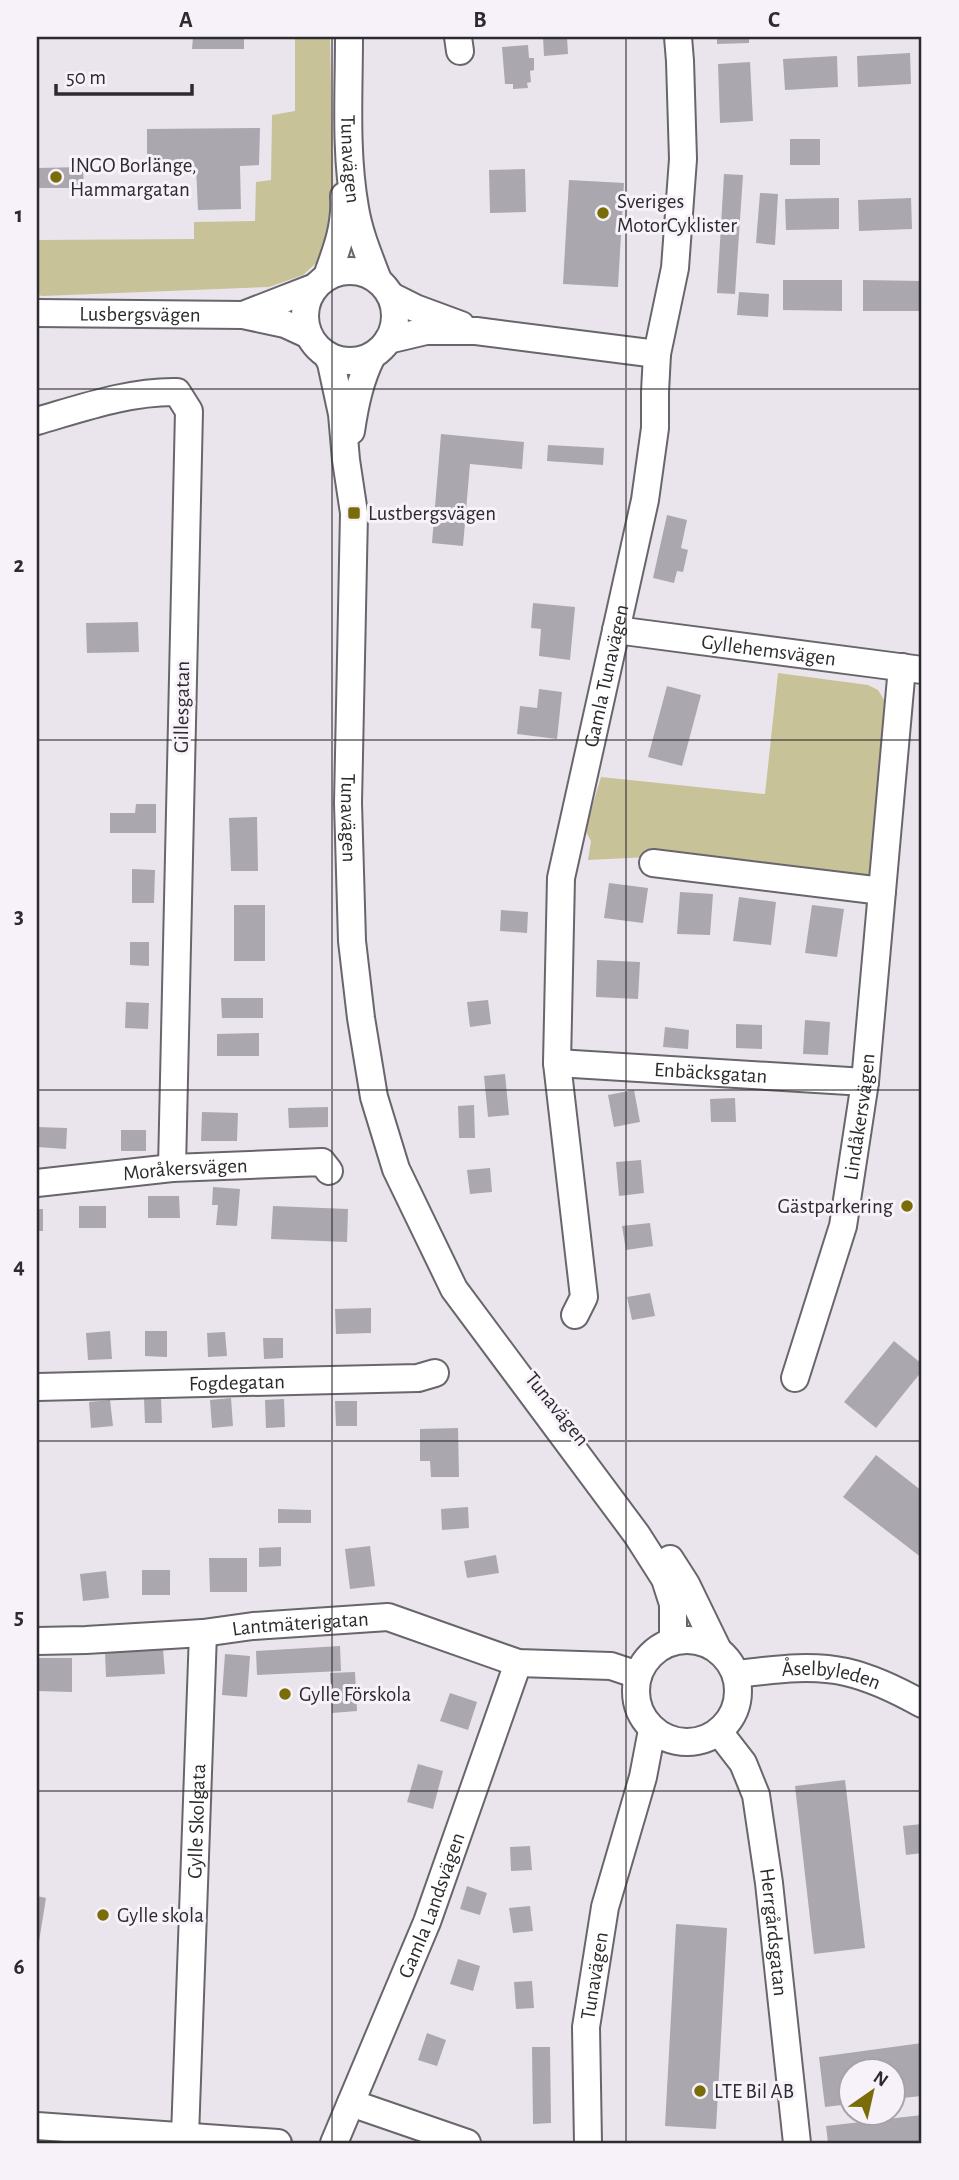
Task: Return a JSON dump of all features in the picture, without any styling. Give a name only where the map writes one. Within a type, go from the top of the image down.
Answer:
[{"type":"street","name":"Tunavägen","points":[[321,281],[341,239],[345,209],[341,37]]},
{"type":"street","name":"Tunavägen","points":[[349,37],[349,152],[355,208],[362,237],[385,288]]},
{"type":"street","name":"Gamla Tunavägen","points":[[575,1315],[584,1297],[557,1063],[561,878],[645,500],[655,428],[657,354],[675,268],[683,159],[678,37]]},
{"type":"street","points":[[476,331],[415,308],[366,273],[353,270],[340,271],[321,281],[306,303],[309,335],[317,346],[327,355],[351,361],[426,331],[476,331],[657,354]]},
{"type":"street","name":"Lusbergsvägen","points":[[243,316],[321,281]]},
{"type":"street","points":[[380,348],[394,326],[395,311],[385,288]]},
{"type":"street","name":"Lusbergsvägen","points":[[37,313],[243,316],[285,324],[309,335]]},
{"type":"street","name":"Tunavägen","points":[[346,460],[363,373],[380,348]]},
{"type":"street","name":"Tunavägen","points":[[327,355],[342,414],[354,513],[348,803],[352,941],[360,1018],[374,1097],[396,1169],[454,1289],[655,1561],[673,1604],[673,1641]]},
{"type":"street","name":"Gillesgatan","points":[[37,421],[96,404],[160,392],[177,392],[189,411],[172,1168]]},
{"type":"street","name":"Gyllehemsvägen","points":[[616,630],[912,669]]},
{"type":"street","name":"Lindåkersvägen","points":[[796,1378],[843,1226],[865,1082],[882,891],[912,669]]},
{"type":"street","points":[[653,863],[882,891]]},
{"type":"street","name":"Enbäcksgatan","points":[[557,1063],[865,1082]]},
{"type":"street","name":"Moråkersvägen","points":[[37,1183],[172,1168],[322,1162],[329,1171]]},
{"type":"street","name":"Tunavägen","points":[[396,1169],[459,1284],[636,1509],[686,1584],[718,1650]]},
{"type":"street","name":"Fogdegatan","points":[[37,1387],[418,1378],[435,1373]]},
{"type":"street","name":"Lantmäterigatan","points":[[37,1641],[203,1633],[253,1626],[388,1617],[518,1663],[611,1666],[638,1675]]},
{"type":"street","name":"Gylle Skolgata","points":[[186,2136],[203,1633]]},
{"type":"street","points":[[673,1641],[705,1642],[718,1650],[729,1661],[736,1674],[739,1690],[737,1706],[730,1720],[719,1732],[700,1741],[678,1742],[664,1738],[652,1730],[637,1704],[635,1690],[638,1675],[646,1660],[658,1648],[673,1641]]},
{"type":"street","name":"Gamla Landsvägen","points":[[334,2143],[427,1922],[518,1663]]},
{"type":"street","name":"Åselbyleden","points":[[736,1674],[775,1669],[846,1672],[922,1704]]},
{"type":"street","name":"Tunavägen","points":[[588,2143],[586,2027],[606,1907],[643,1777],[652,1730]]},
{"type":"street","name":"Herrgårdsgatan","points":[[719,1732],[743,1763],[756,1795],[769,1883],[797,2143]]},
{"type":"street","points":[[351,2103],[467,2143]]},
{"type":"street","points":[[37,2126],[278,2143]]},
{"type":"shaded area","points":[[295,37],[330,37],[334,228],[325,255],[303,275],[269,287],[37,295],[37,240],[194,239],[194,222],[255,221],[256,182],[271,180],[272,115],[295,111]]},
{"type":"shaded area","points":[[778,673],[868,685],[878,690],[886,703],[873,882],[649,857],[588,860],[591,841],[585,830],[601,777],[765,794]]},
{"type":"building","points":[[193,37],[244,37],[244,49],[192,49]]},
{"type":"building","points":[[543,37],[567,37],[568,54],[544,56]]},
{"type":"building","points":[[717,37],[749,37],[749,43],[717,44]]},
{"type":"building","points":[[528,45],[529,58],[534,58],[534,70],[530,71],[531,82],[527,83],[528,88],[513,89],[513,84],[505,84],[502,47]]},
{"type":"building","points":[[910,53],[911,84],[858,87],[857,56]]},
{"type":"building","points":[[837,56],[838,87],[785,90],[783,59]]},
{"type":"building","points":[[750,62],[753,121],[720,123],[718,64]]},
{"type":"building","points":[[260,128],[259,165],[240,166],[241,209],[198,210],[196,167],[147,168],[147,129]]},
{"type":"building","points":[[790,139],[820,139],[820,165],[790,165]]},
{"type":"building","points":[[83,167],[84,188],[37,188],[37,168]]},
{"type":"building","points":[[525,169],[526,212],[490,213],[489,170]]},
{"type":"building","points":[[724,174],[743,175],[735,294],[717,293]]},
{"type":"building","points":[[569,180],[624,183],[618,287],[563,284]]},
{"type":"building","points":[[760,193],[778,194],[775,245],[756,243]]},
{"type":"building","points":[[839,198],[839,229],[786,230],[785,199]]},
{"type":"building","points":[[911,198],[912,229],[859,231],[858,200]]},
{"type":"building","points":[[783,280],[842,280],[842,311],[783,310]]},
{"type":"building","points":[[863,280],[922,281],[922,311],[863,311]]},
{"type":"building","points":[[739,292],[769,294],[768,317],[737,315]]},
{"type":"building","points":[[441,434],[524,442],[522,469],[470,464],[463,546],[432,543]]},
{"type":"building","points":[[548,445],[604,448],[603,465],[547,461]]},
{"type":"building","points":[[667,515],[687,520],[681,548],[688,550],[683,572],[677,571],[674,583],[653,578]]},
{"type":"building","points":[[533,603],[575,607],[570,660],[539,656],[541,629],[531,628]]},
{"type":"building","points":[[138,622],[139,652],[87,653],[86,623]]},
{"type":"building","points":[[667,686],[701,695],[682,766],[648,757]]},
{"type":"building","points":[[539,689],[562,692],[557,739],[517,734],[520,706],[537,708]]},
{"type":"building","points":[[136,804],[156,804],[156,833],[110,833],[110,813],[135,813]]},
{"type":"building","points":[[257,817],[258,871],[231,871],[229,818]]},
{"type":"building","points":[[132,869],[155,870],[154,903],[132,903]]},
{"type":"building","points":[[609,883],[648,888],[643,923],[604,918]]},
{"type":"building","points":[[680,892],[713,894],[710,935],[677,934]]},
{"type":"building","points":[[739,897],[776,902],[771,945],[733,941]]},
{"type":"building","points":[[234,905],[265,905],[265,961],[234,961]]},
{"type":"building","points":[[812,905],[844,909],[837,957],[805,953]]},
{"type":"building","points":[[501,910],[528,912],[527,933],[500,931]]},
{"type":"building","points":[[130,942],[149,942],[149,966],[130,965]]},
{"type":"building","points":[[597,960],[640,962],[638,999],[596,997]]},
{"type":"building","points":[[221,998],[263,998],[263,1018],[222,1018]]},
{"type":"building","points":[[488,1000],[491,1024],[470,1027],[467,1002]]},
{"type":"building","points":[[126,1002],[149,1003],[148,1029],[125,1028]]},
{"type":"building","points":[[805,1020],[830,1022],[828,1055],[803,1054]]},
{"type":"building","points":[[736,1024],[762,1025],[762,1049],[736,1048]]},
{"type":"building","points":[[665,1027],[689,1030],[688,1049],[663,1047]]},
{"type":"building","points":[[259,1033],[259,1056],[217,1056],[217,1034]]},
{"type":"building","points":[[505,1074],[509,1115],[488,1117],[484,1076]]},
{"type":"building","points":[[634,1090],[640,1122],[614,1127],[608,1095]]},
{"type":"building","points":[[735,1098],[736,1122],[711,1122],[710,1099]]},
{"type":"building","points":[[474,1105],[475,1138],[459,1138],[458,1106]]},
{"type":"building","points":[[328,1107],[328,1127],[289,1128],[288,1108]]},
{"type":"building","points":[[202,1112],[238,1113],[237,1141],[201,1141]]},
{"type":"building","points":[[37,1127],[67,1128],[66,1149],[37,1147]]},
{"type":"building","points":[[121,1130],[146,1130],[146,1151],[121,1151]]},
{"type":"building","points":[[641,1160],[644,1193],[619,1196],[616,1162]]},
{"type":"building","points":[[490,1168],[492,1192],[470,1194],[467,1170]]},
{"type":"building","points":[[213,1187],[240,1189],[237,1226],[216,1225],[218,1205],[212,1205]]},
{"type":"building","points":[[148,1196],[179,1196],[180,1218],[148,1218]]},
{"type":"building","points":[[79,1206],[106,1206],[106,1228],[79,1228]]},
{"type":"building","points":[[273,1206],[348,1209],[347,1242],[271,1239]]},
{"type":"building","points":[[37,1209],[43,1209],[43,1231],[37,1231]]},
{"type":"building","points":[[650,1223],[653,1246],[626,1250],[622,1226]]},
{"type":"building","points":[[650,1293],[655,1316],[632,1320],[627,1297]]},
{"type":"building","points":[[371,1308],[371,1333],[336,1334],[335,1309]]},
{"type":"building","points":[[110,1331],[112,1359],[88,1360],[86,1333]]},
{"type":"building","points":[[145,1331],[167,1331],[167,1357],[145,1356]]},
{"type":"building","points":[[225,1332],[227,1356],[208,1357],[207,1333]]},
{"type":"building","points":[[263,1338],[283,1338],[283,1358],[264,1359]]},
{"type":"building","points":[[894,1341],[922,1364],[922,1371],[876,1428],[844,1402]]},
{"type":"building","points":[[161,1398],[162,1423],[145,1423],[144,1399]]},
{"type":"building","points":[[231,1398],[233,1426],[212,1428],[210,1400]]},
{"type":"building","points":[[284,1399],[285,1427],[266,1428],[265,1400]]},
{"type":"building","points":[[110,1400],[113,1426],[91,1428],[89,1402]]},
{"type":"building","points":[[335,1401],[357,1401],[357,1426],[336,1426]]},
{"type":"building","points":[[458,1428],[459,1477],[431,1477],[430,1461],[420,1461],[420,1429]]},
{"type":"building","points":[[876,1455],[922,1491],[922,1558],[843,1497]]},
{"type":"building","points":[[468,1507],[469,1528],[442,1530],[441,1509]]},
{"type":"building","points":[[278,1509],[311,1510],[311,1523],[278,1523]]},
{"type":"building","points":[[370,1546],[375,1586],[350,1589],[345,1549]]},
{"type":"building","points":[[281,1547],[281,1566],[259,1567],[259,1548]]},
{"type":"building","points":[[496,1555],[499,1573],[467,1578],[464,1561]]},
{"type":"building","points":[[209,1558],[247,1558],[247,1592],[210,1592]]},
{"type":"building","points":[[142,1570],[170,1570],[170,1595],[142,1595]]},
{"type":"building","points":[[106,1571],[109,1598],[83,1601],[80,1574]]},
{"type":"building","points":[[340,1646],[341,1671],[257,1675],[256,1651]]},
{"type":"building","points":[[163,1649],[165,1674],[106,1677],[105,1652]]},
{"type":"building","points":[[225,1654],[250,1656],[247,1697],[222,1695]]},
{"type":"building","points":[[37,1658],[72,1658],[72,1692],[37,1691]]},
{"type":"building","points":[[355,1672],[357,1711],[332,1713],[330,1673]]},
{"type":"building","points":[[450,1693],[477,1702],[468,1730],[440,1721]]},
{"type":"building","points":[[418,1764],[443,1771],[433,1809],[407,1802]]},
{"type":"building","points":[[845,1780],[865,1948],[814,1954],[795,1786]]},
{"type":"building","points":[[922,1824],[922,1853],[906,1855],[903,1826]]},
{"type":"building","points":[[530,1846],[532,1870],[511,1871],[510,1847]]},
{"type":"building","points":[[467,1886],[487,1893],[480,1915],[460,1909]]},
{"type":"building","points":[[37,1896],[46,1898],[38,1948],[37,1948]]},
{"type":"building","points":[[530,1906],[533,1931],[513,1933],[509,1908]]},
{"type":"building","points":[[676,1924],[727,1928],[716,2129],[665,2126]]},
{"type":"building","points":[[458,1959],[480,1966],[473,1991],[450,1984]]},
{"type":"building","points":[[532,1981],[534,2008],[516,2009],[514,1982]]},
{"type":"building","points":[[427,2033],[446,2040],[437,2066],[418,2060]]},
{"type":"building","points":[[922,2043],[922,2096],[906,2098],[906,2058],[836,2058],[836,2106],[825,2107],[819,2057]]},
{"type":"building","points":[[532,2047],[550,2047],[551,2123],[533,2124]]},
{"type":"building","points":[[922,2115],[922,2143],[828,2143],[826,2126],[906,2128],[906,2117]]},
{"type":"place","name":"INGO Borlänge, Hammargatan","points":[[56,177]]},
{"type":"place","name":"Sveriges MotorCyklister","points":[[603,213]]},
{"type":"place","name":"Lustbergsvägen","points":[[354,513]]},
{"type":"place","name":"Gästparkering","points":[[907,1206]]},
{"type":"place","name":"Gylle Förskola","points":[[285,1694]]},
{"type":"place","name":"Gylle skola","points":[[103,1915]]},
{"type":"place","name":"LTE Bil AB","points":[[700,2091]]}]
